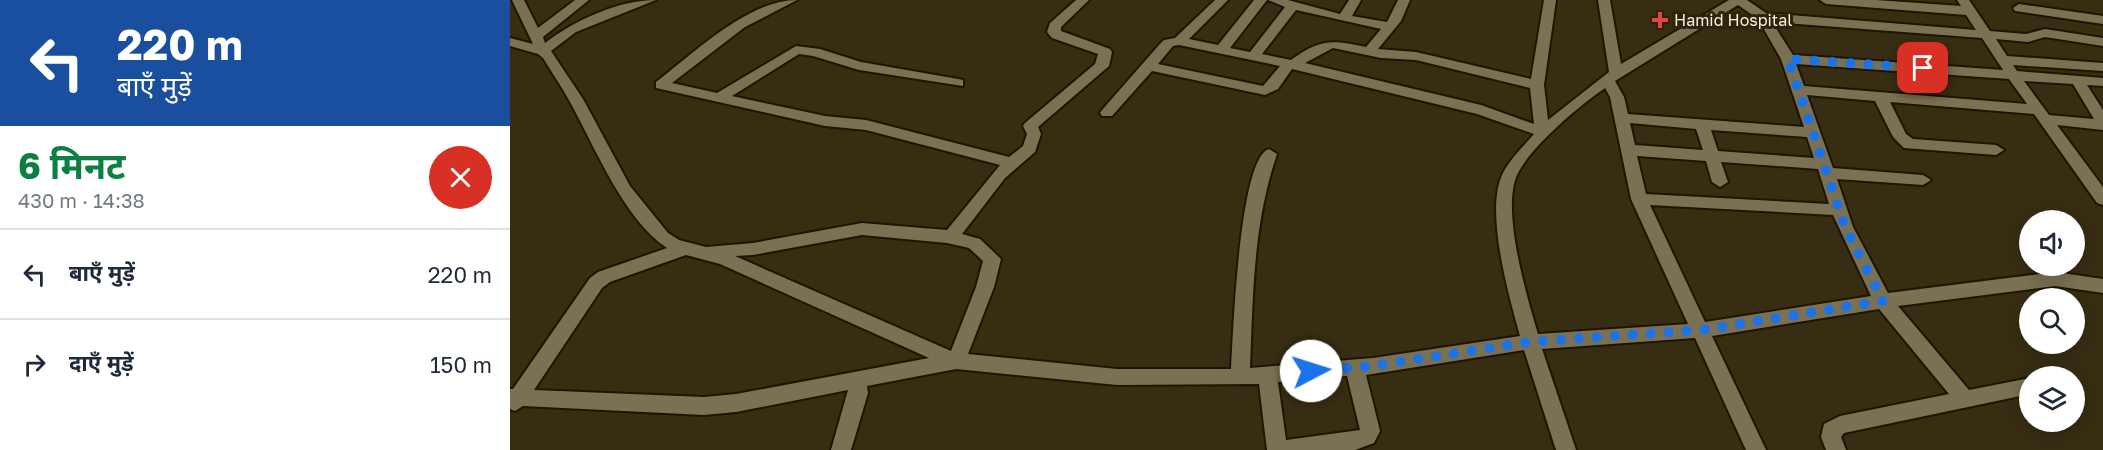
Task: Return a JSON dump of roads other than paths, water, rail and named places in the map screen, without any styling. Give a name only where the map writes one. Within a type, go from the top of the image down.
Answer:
[{"type":"street","points":[[518,0],[539,43],[576,99],[624,189],[662,237],[674,245],[696,249],[753,249],[862,229],[951,237],[999,174],[1030,148],[1034,134],[1030,126],[1102,66],[1105,52],[1057,36],[1054,32],[1054,26],[1083,0]]},
{"type":"street","points":[[539,43],[583,0]]},
{"type":"street","points":[[514,45],[539,43],[650,0]]},
{"type":"street","points":[[791,0],[740,24],[662,85],[825,122],[866,125],[1013,164]]},
{"type":"street","points":[[1179,41],[1222,0]]},
{"type":"street","points":[[1221,50],[1261,0]]},
{"type":"street","points":[[1274,0],[1390,27]]},
{"type":"street","points":[[1344,18],[1355,0]]},
{"type":"street","points":[[1369,52],[1390,27],[1404,0]]},
{"type":"street","points":[[1542,132],[1537,85],[1550,0]]},
{"type":"street","points":[[1604,0],[1612,77],[1639,199],[1756,450]]},
{"type":"street","points":[[1566,450],[1529,342],[1506,232],[1504,197],[1509,175],[1542,132],[1612,77],[1714,6],[1739,0],[1763,17],[1788,59],[1845,227],[1883,301],[1966,400]]},
{"type":"street","points":[[1826,0],[1967,5],[2003,60],[2103,200]]},
{"type":"street","points":[[1253,57],[1293,4]]},
{"type":"street","points":[[2019,8],[2103,20]]},
{"type":"street","points":[[1763,17],[2028,38],[2038,33],[2045,33],[2103,42]]},
{"type":"street","points":[[1107,113],[1170,43],[1179,41],[1481,110],[1542,132]]},
{"type":"street","points":[[1149,66],[1265,91],[1273,86],[1291,65],[1327,44],[1369,52],[1409,54],[1537,85]]},
{"type":"street","points":[[720,97],[772,67],[796,50],[815,52],[859,66],[958,83]]},
{"type":"street","points":[[1788,59],[2103,82]]},
{"type":"street","points":[[2003,60],[2103,66]]},
{"type":"street","points":[[1799,90],[2041,114],[2103,123],[2099,109],[2077,80]]},
{"type":"street","points":[[1880,97],[1900,137],[1910,144],[1996,150]]},
{"type":"street","points":[[1621,118],[1813,133]]},
{"type":"street","points":[[1702,124],[1720,182]]},
{"type":"street","points":[[1627,150],[1712,156],[1923,180]]},
{"type":"street","points":[[1240,377],[1248,240],[1262,171],[1269,154]]},
{"type":"street","points":[[1639,199],[1840,210]]},
{"type":"street","points":[[944,236],[974,243],[992,259],[985,287],[956,361]]},
{"type":"street","points":[[513,400],[596,283],[604,277],[696,249],[956,361]]},
{"type":"street","points":[[513,400],[704,406],[736,403],[956,361],[1117,377],[1240,377],[1355,368],[1529,342],[1702,330],[1883,301],[2055,279],[2103,286]]},
{"type":"street","points":[[1267,375],[1277,450],[1351,442],[1367,437],[1370,431],[1355,368]]},
{"type":"street","points":[[841,450],[858,393],[856,380]]},
{"type":"street","points":[[1836,450],[1831,430],[1840,426],[2019,388]]},
{"type":"place","name":"Hamid Hospital","points":[[1660,20]]}]
